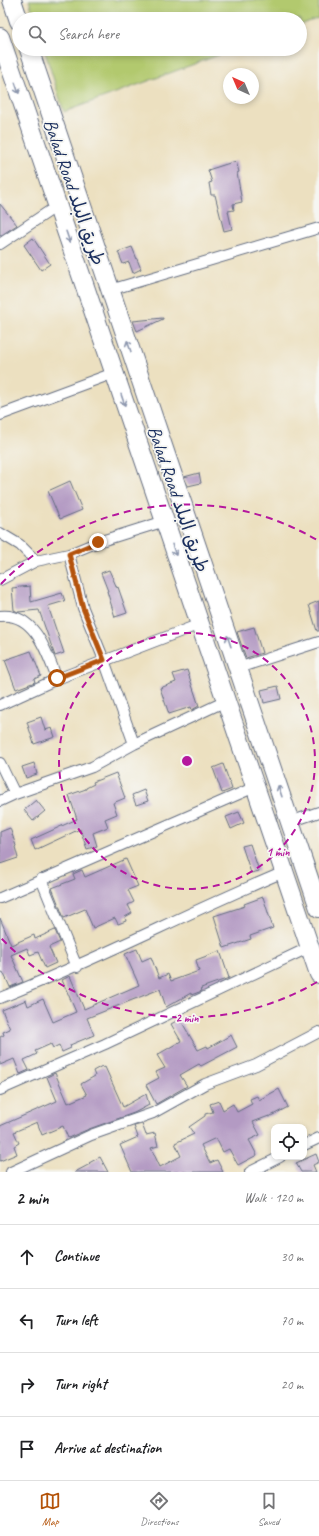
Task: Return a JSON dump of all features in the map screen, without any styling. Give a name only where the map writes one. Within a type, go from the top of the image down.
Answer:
[{"type":"highway","points":[[12,0],[16,12]]},
{"type":"highway","name":"Balad Road طريق البلد","points":[[0,38],[319,974]]},
{"type":"highway","name":"Balad Road طريق البلد","points":[[31,56],[319,908]]},
{"type":"street","points":[[0,244],[57,206]]},
{"type":"street","points":[[110,290],[319,228]]},
{"type":"street","points":[[0,415],[114,373]]},
{"type":"street","points":[[0,580],[36,561],[69,554],[98,542],[165,521]]},
{"type":"street","points":[[0,533],[20,545],[36,561]]},
{"type":"street","points":[[69,554],[83,608],[104,660],[134,744]]},
{"type":"street","points":[[0,616],[8,615],[29,625],[43,644],[57,678]]},
{"type":"street","points":[[0,705],[57,678],[200,624]]},
{"type":"street","points":[[238,668],[319,642]]},
{"type":"street","points":[[0,801],[15,794],[92,767],[134,744],[226,701]]},
{"type":"street","points":[[0,763],[15,794]]},
{"type":"street","points":[[0,898],[255,787]]},
{"type":"street","points":[[290,822],[319,812]]},
{"type":"street","points":[[0,998],[77,966],[284,872]]},
{"type":"street","points":[[41,879],[77,966]]},
{"type":"street","points":[[0,1090],[105,1044],[310,947]]},
{"type":"street","points":[[11,1172],[92,1135],[153,1112],[205,1084],[256,1066],[319,1032]]},
{"type":"street","points":[[307,1144],[319,1138]]},
{"type":"street","points":[[250,1172],[274,1160]]},
{"type":"green space","points":[[29,0],[319,0],[319,18],[307,22],[307,12],[33,12]]},
{"type":"green space","points":[[46,56],[216,56],[64,112]]},
{"type":"building","points":[[236,161],[239,172],[237,173],[242,202],[233,204],[234,210],[228,211],[232,229],[224,231],[215,195],[211,195],[209,183],[212,182],[208,170]]},
{"type":"building","points":[[0,204],[17,225],[0,236]]},
{"type":"building","points":[[33,238],[50,264],[41,270],[24,245]]},
{"type":"building","points":[[132,247],[141,269],[133,273],[129,262],[123,264],[118,252]]},
{"type":"building","points":[[163,318],[137,331],[133,321]]},
{"type":"building","points":[[199,473],[201,483],[188,486],[184,477]]},
{"type":"building","points":[[70,481],[82,510],[60,519],[48,491]]},
{"type":"building","points":[[109,570],[117,588],[118,587],[127,613],[115,617],[108,591],[101,573]]},
{"type":"building","points":[[30,586],[31,602],[62,593],[65,601],[48,606],[64,653],[55,656],[39,610],[18,612],[14,610],[12,588]]},
{"type":"building","points":[[319,601],[319,631],[317,631],[309,605]]},
{"type":"building","points":[[254,627],[262,653],[246,658],[237,632]]},
{"type":"building","points":[[31,651],[41,676],[34,679],[35,682],[16,689],[5,660]]},
{"type":"building","points":[[187,670],[199,706],[192,710],[191,707],[169,714],[160,688],[176,682],[173,674]]},
{"type":"building","points":[[278,686],[281,699],[264,703],[261,690]]},
{"type":"building","points":[[41,717],[45,730],[52,728],[55,737],[34,744],[27,722]]},
{"type":"building","points":[[34,763],[37,774],[26,778],[22,767]]},
{"type":"building","points":[[223,764],[232,789],[222,793],[213,768]]},
{"type":"building","points":[[116,773],[125,798],[113,803],[117,814],[105,819],[108,827],[93,833],[97,846],[87,849],[80,829],[35,850],[31,840],[77,819],[69,795],[86,789],[94,784],[93,782]]},
{"type":"building","points":[[144,790],[148,801],[136,805],[132,795]]},
{"type":"building","points":[[36,800],[45,811],[33,821],[24,810]]},
{"type":"building","points":[[239,812],[244,823],[231,829],[226,817]]},
{"type":"building","points":[[10,828],[18,858],[0,864],[0,832]]},
{"type":"building","points":[[250,844],[259,871],[251,873],[242,846]]},
{"type":"building","points":[[126,859],[138,886],[128,890],[134,902],[128,905],[132,913],[125,917],[126,921],[118,924],[115,918],[93,928],[85,909],[64,918],[52,888],[75,879],[73,874],[82,870],[85,877]]},
{"type":"building","points":[[263,897],[273,928],[250,936],[251,939],[224,948],[214,916],[245,906],[244,904]]},
{"type":"building","points":[[0,918],[11,945],[34,935],[35,939],[55,930],[60,942],[49,947],[56,963],[45,968],[38,952],[30,955],[27,948],[11,955],[23,982],[10,987],[3,972],[0,973]]},
{"type":"building","points":[[137,949],[142,961],[151,957],[159,978],[168,974],[171,981],[199,971],[196,960],[220,951],[229,978],[201,988],[202,991],[191,995],[191,993],[166,1007],[160,989],[87,1018],[94,1035],[70,1045],[71,1048],[62,1052],[59,1045],[53,1048],[51,1044],[35,1051],[37,1054],[24,1060],[29,1070],[20,1074],[14,1059],[0,1065],[0,1037],[4,1035],[3,1032],[10,1029],[2,1010],[26,1000],[28,1006],[43,999],[53,1022],[76,1012],[62,980],[70,976],[84,1009],[139,985],[125,954]]},
{"type":"building","points":[[180,1019],[198,1050],[207,1046],[208,1048],[231,1035],[237,1047],[201,1066],[199,1064],[180,1075],[187,1086],[156,1104],[146,1085],[159,1078],[156,1072],[165,1068],[157,1055],[181,1041],[171,1024]]},
{"type":"building","points":[[102,1066],[103,1068],[105,1067],[123,1107],[146,1094],[149,1105],[134,1113],[68,1138],[63,1126],[42,1135],[37,1122],[14,1132],[19,1143],[14,1146],[17,1154],[0,1161],[0,1126],[57,1101],[47,1077],[55,1073],[68,1103],[87,1095],[81,1084],[95,1076],[93,1071]]},
{"type":"building","points":[[279,1089],[288,1107],[269,1117],[253,1122],[260,1135],[249,1140],[257,1155],[238,1165],[229,1149],[223,1152],[216,1138],[201,1145],[210,1163],[217,1160],[223,1172],[132,1172],[120,1145],[138,1137],[134,1126],[142,1124],[146,1135],[155,1133],[158,1146],[151,1148],[160,1167],[181,1156],[175,1143],[194,1134],[189,1127],[205,1116],[205,1114],[213,1112],[210,1104],[219,1101],[223,1110],[233,1104],[237,1112],[252,1104],[250,1099],[257,1096],[259,1100]]},
{"type":"building","points":[[316,1154],[319,1162],[313,1165],[316,1172],[301,1172],[296,1163],[307,1160],[307,1158]]},
{"type":"building","points":[[100,1157],[108,1172],[75,1172],[90,1164],[89,1163]]},
{"type":"route","points":[[57,678],[104,660],[83,608],[69,554],[98,542]]}]
